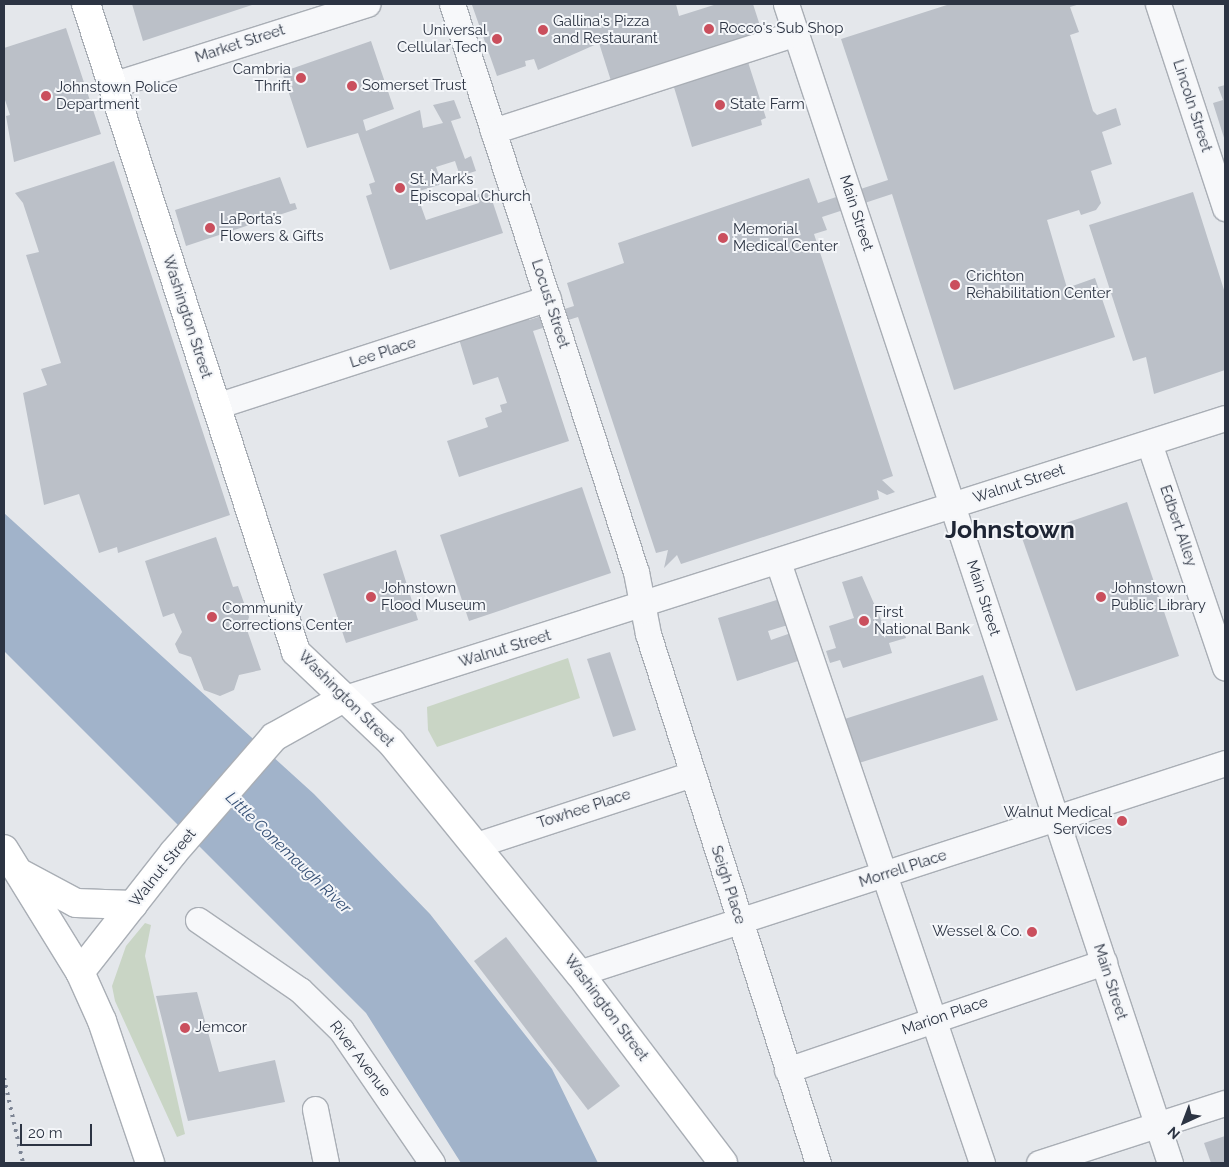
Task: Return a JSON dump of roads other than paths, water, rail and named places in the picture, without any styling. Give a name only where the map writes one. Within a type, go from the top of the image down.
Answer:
[{"type":"main road","name":"Washington Street","points":[[86,4],[296,652],[342,699],[390,742],[476,844],[580,973],[723,1163]]},
{"type":"main road","name":"Walnut Street","points":[[80,972],[174,852],[274,737],[342,699]]},
{"type":"main road","points":[[4,849],[80,972],[102,1021],[150,1163]]},
{"type":"main road","points":[[18,872],[76,903],[133,905]]},
{"type":"street","name":"Market Street","points":[[112,85],[367,4]]},
{"type":"street","name":"Locust Street","points":[[452,4],[548,298],[644,605]]},
{"type":"street","name":"Main Street","points":[[786,4],[1170,1163]]},
{"type":"street","name":"Lincoln Street","points":[[1158,4],[1225,208]]},
{"type":"street","points":[[493,131],[796,33]]},
{"type":"street","name":"Lee Place","points":[[216,406],[548,298]]},
{"type":"street","name":"Walnut Street","points":[[342,699],[644,605],[1225,418]]},
{"type":"street","name":"Edbert Alley","points":[[1149,443],[1215,600],[1225,667]]},
{"type":"street","points":[[778,562],[882,876],[934,1020],[982,1163]]},
{"type":"street","name":"Seigh Place","points":[[644,605],[648,634],[818,1163]]},
{"type":"street","name":"Morrell Place","points":[[580,973],[739,919],[882,876],[1225,763]]},
{"type":"street","name":"Towhee Place","points":[[476,844],[692,774]]},
{"type":"street","name":"River Avenue","points":[[198,920],[300,990],[341,1030],[432,1163]]},
{"type":"street","name":"Marion Place","points":[[787,1070],[1104,962]]},
{"type":"street","points":[[1039,1163],[1225,1103]]},
{"type":"street","points":[[315,1109],[326,1163]]},
{"type":"water","name":"Little Conemaugh River","points":[[4,513],[314,794],[430,914],[552,1069],[598,1163],[461,1163],[366,1013],[4,651]]},
{"type":"railway","points":[[4,1078],[23,1163]]},
{"type":"place","name":"Rocco's Sub Shop","points":[[709,29]]},
{"type":"place","name":"Gallina's Pizza and Restaurant","points":[[543,30]]},
{"type":"place","name":"Universal Cellular Tech","points":[[497,39]]},
{"type":"place","name":"Cambria Thrift","points":[[301,78]]},
{"type":"place","name":"Somerset Trust","points":[[352,86]]},
{"type":"place","name":"Johnstown Police Department","points":[[46,96]]},
{"type":"place","name":"State Farm","points":[[720,105]]},
{"type":"place","name":"St. Mark’s Episcopal Church","points":[[400,188]]},
{"type":"place","name":"LaPorta’s Flowers & Gifts","points":[[210,228]]},
{"type":"place","name":"Memorial Medical Center","points":[[723,238]]},
{"type":"place","name":"Crichton Rehabilitation Center","points":[[955,285]]},
{"type":"place","name":"Johnstown Flood Museum","points":[[371,597]]},
{"type":"place","name":"Johnstown Public Library","points":[[1101,597]]},
{"type":"place","name":"Community Corrections Center","points":[[212,617]]},
{"type":"place","name":"First National Bank","points":[[864,621]]},
{"type":"place","name":"Walnut Medical Services","points":[[1122,821]]},
{"type":"place","name":"Wessel & Co.","points":[[1032,932]]},
{"type":"place","name":"Jemcor","points":[[185,1028]]},
{"type":"district","name":"Johnstown","points":[[1010,529]]}]
